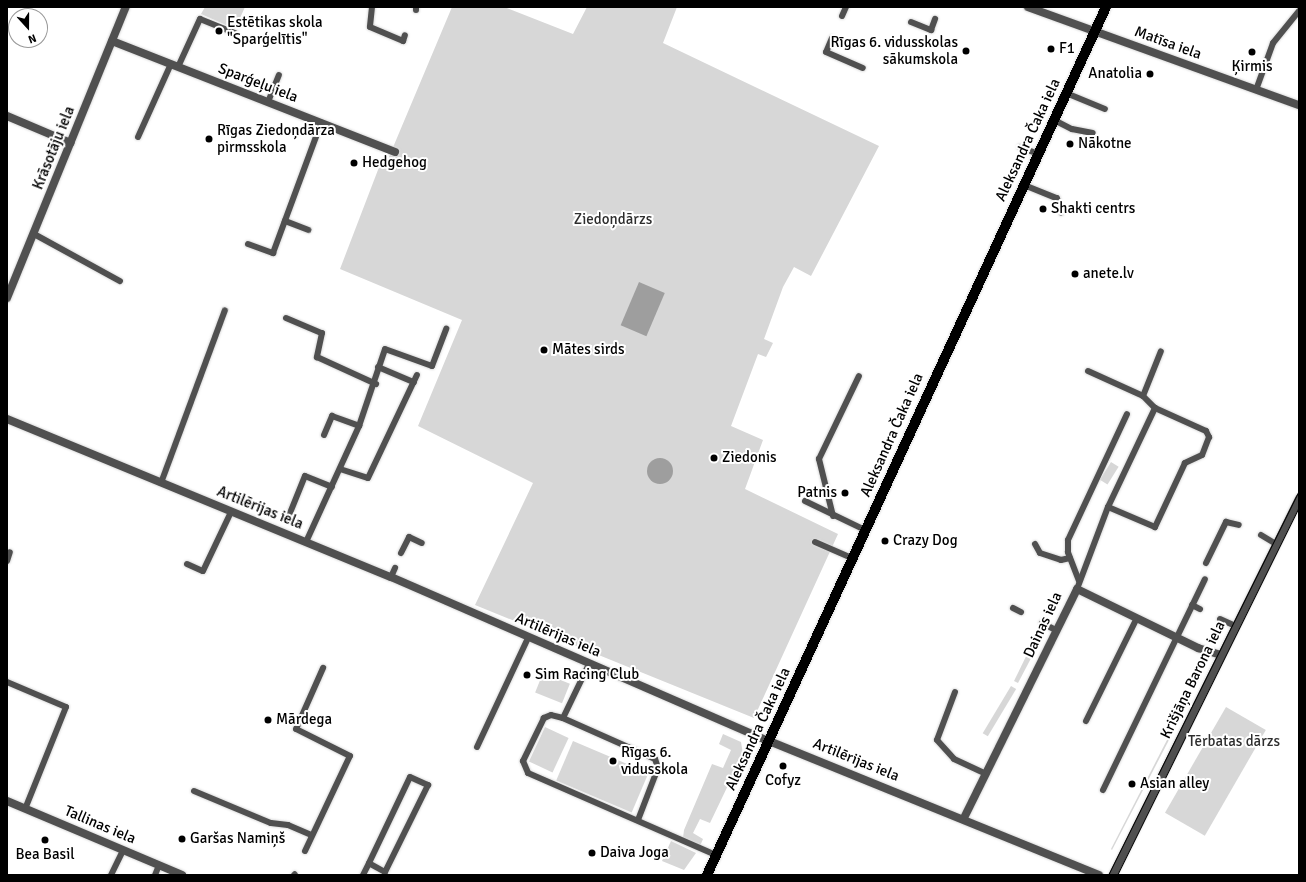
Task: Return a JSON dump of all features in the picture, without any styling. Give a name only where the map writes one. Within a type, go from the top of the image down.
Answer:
[{"type":"main road","name":"Aleksandra Čaka iela","points":[[707,875],[1106,7]]},
{"type":"street","name":"Krāsotāju iela","points":[[7,298],[126,7]]},
{"type":"street","name":"Matīsa iela","points":[[1028,7],[1299,105]]},
{"type":"street","name":"Sparģeļu iela","points":[[112,41],[395,152]]},
{"type":"street","points":[[7,116],[71,143]]},
{"type":"street","name":"Artilērijas iela","points":[[7,419],[391,577],[528,638],[769,741],[964,818],[1099,875]]},
{"type":"street","name":"Krišjāņa Barona iela","points":[[1113,875],[1276,544],[1296,511],[1299,498]]},
{"type":"street","name":"Dainas iela","points":[[964,818],[1078,585],[1137,618],[1177,638],[1222,655]]},
{"type":"street","name":"Tallinas iela","points":[[7,801],[182,875]]},
{"type":"lane","points":[[372,7],[370,27],[403,41],[405,35]]},
{"type":"lane","points":[[842,16],[846,7]]},
{"type":"lane","points":[[1256,90],[1273,44],[1299,10]]},
{"type":"lane","points":[[138,137],[200,19],[235,33]]},
{"type":"lane","points":[[910,22],[931,30],[935,19]]},
{"type":"lane","points":[[832,38],[826,52],[863,68]]},
{"type":"lane","points":[[268,102],[279,75]]},
{"type":"lane","points":[[1066,93],[1105,109]]},
{"type":"lane","points":[[1054,120],[1072,129],[1093,133]]},
{"type":"lane","points":[[248,244],[272,253],[321,123]]},
{"type":"lane","points":[[1020,147],[1038,154]]},
{"type":"lane","points":[[1024,185],[1057,198],[1061,212]]},
{"type":"lane","points":[[284,221],[308,230]]},
{"type":"lane","points":[[34,234],[120,281]]},
{"type":"lane","points":[[161,483],[225,310]]},
{"type":"lane","points":[[286,318],[322,333],[317,357],[376,384]]},
{"type":"lane","points":[[306,542],[332,488],[359,426],[376,384],[378,367],[385,349],[432,366],[446,329]]},
{"type":"lane","points":[[1143,396],[1161,351]]},
{"type":"lane","points":[[378,367],[414,382]]},
{"type":"lane","points":[[1088,371],[1143,396],[1155,408],[1206,432],[1209,437],[1202,455],[1185,463],[1155,527],[1108,507]]},
{"type":"lane","points":[[340,469],[368,478],[417,375]]},
{"type":"lane","points":[[833,516],[819,459],[859,376]]},
{"type":"lane","points":[[1078,585],[1100,535],[1108,507],[1155,408]]},
{"type":"lane","points":[[1078,585],[1070,558],[1068,540],[1127,414]]},
{"type":"lane","points":[[324,435],[332,416],[359,426]]},
{"type":"lane","points":[[290,513],[305,476],[332,488]]},
{"type":"lane","points":[[805,501],[833,516],[865,530]]},
{"type":"lane","points":[[187,564],[203,571],[231,512]]},
{"type":"lane","points":[[1206,563],[1226,522],[1239,525]]},
{"type":"lane","points":[[1261,536],[1276,544]]},
{"type":"lane","points":[[401,554],[409,537],[422,543]]},
{"type":"lane","points":[[815,542],[852,558]]},
{"type":"lane","points":[[1035,544],[1040,553],[1061,560],[1070,558]]},
{"type":"lane","points":[[7,561],[10,552]]},
{"type":"lane","points":[[391,577],[395,568]]},
{"type":"lane","points":[[1103,790],[1205,579]]},
{"type":"lane","points":[[1192,605],[1200,609]]},
{"type":"lane","points":[[1013,608],[1021,612]]},
{"type":"lane","points":[[1086,721],[1137,618]]},
{"type":"lane","points":[[1220,619],[1236,626]]},
{"type":"lane","points":[[1042,623],[1056,630]]},
{"type":"lane","points":[[477,747],[528,638]]},
{"type":"lane","points":[[563,718],[589,664]]},
{"type":"lane","points":[[305,851],[350,756],[296,729],[323,668]]},
{"type":"lane","points":[[7,682],[66,707],[25,809]]},
{"type":"lane","points":[[955,692],[937,740],[954,760],[986,774]]},
{"type":"lane","points":[[638,820],[658,768],[655,759],[563,718],[551,715],[544,718],[523,761],[525,771],[716,855]]},
{"type":"lane","points":[[363,875],[410,777],[428,785],[385,872],[369,863]]},
{"type":"lane","points":[[194,791],[270,823],[288,825],[312,835]]},
{"type":"lane","points":[[111,875],[122,850]]},
{"type":"lane","points":[[155,875],[159,865]]},
{"type":"green space","points":[[205,7],[245,7],[235,29],[201,14]]},
{"type":"green space","name":"Ziedoņdārzs","points":[[452,7],[504,7],[573,34],[587,7],[677,7],[663,43],[879,146],[811,276],[794,267],[783,287],[764,339],[773,343],[766,357],[758,354],[731,426],[763,440],[745,489],[838,534],[754,718],[475,605],[533,483],[418,426],[462,320],[340,269],[381,162],[386,164]]},
{"type":"green space","points":[[1111,462],[1119,467],[1108,485],[1100,480]]},
{"type":"green space","points":[[1033,642],[1038,645],[1018,683],[1014,681]]},
{"type":"green space","points":[[543,673],[570,684],[562,703],[535,692]]},
{"type":"green space","points":[[1011,686],[1016,689],[988,736],[983,733]]},
{"type":"green space","name":"Tērbatas dārzs","points":[[1226,707],[1266,730],[1205,836],[1165,813]]},
{"type":"green space","points":[[545,727],[569,738],[553,772],[529,761]]},
{"type":"green space","points":[[723,734],[741,742],[743,754],[710,823],[700,819],[693,833],[703,839],[700,846],[683,838],[684,830],[712,764],[723,768],[731,750],[719,744]]},
{"type":"green space","points":[[1169,736],[1170,738],[1112,850],[1111,849]]},
{"type":"green space","points":[[573,741],[648,773],[632,813],[556,781]]},
{"type":"green space","points":[[671,841],[696,853],[684,870],[662,861]]},
{"type":"shaded area","points":[[639,282],[665,293],[646,336],[621,325]]},
{"type":"shaded area","points":[[660,458],[669,462],[673,471],[669,480],[660,484],[651,480],[647,471],[651,462]]},
{"type":"tram line","points":[[1108,875],[1299,491]]},
{"type":"tram line","points":[[1117,875],[1299,507]]},
{"type":"place","name":"Estētikas skola \"Sparģelītis\"","points":[[219,31]]},
{"type":"place","name":"F1","points":[[1051,49]]},
{"type":"place","name":"Rīgas 6. vidusskolas sākumskola","points":[[966,51]]},
{"type":"place","name":"Ķirmis","points":[[1252,52]]},
{"type":"place","name":"Anatolia","points":[[1150,74]]},
{"type":"place","name":"Rīgas Ziedoņdārza pirmsskola","points":[[209,139]]},
{"type":"place","name":"Nākotne","points":[[1070,144]]},
{"type":"place","name":"Hedgehog","points":[[354,163]]},
{"type":"place","name":"Shakti centrs","points":[[1043,209]]},
{"type":"place","name":"anete.lv","points":[[1075,274]]},
{"type":"place","name":"Mātes sirds","points":[[544,350]]},
{"type":"place","name":"Ziedonis","points":[[714,458]]},
{"type":"place","name":"Patnis","points":[[845,493]]},
{"type":"place","name":"Crazy Dog","points":[[885,541]]},
{"type":"place","name":"Sim Racing Club","points":[[527,675]]},
{"type":"place","name":"Mārdega","points":[[268,720]]},
{"type":"place","name":"Rīgas 6. vidusskola","points":[[613,761]]},
{"type":"place","name":"Cofyz","points":[[783,766]]},
{"type":"place","name":"Asian alley","points":[[1132,784]]},
{"type":"place","name":"Garšas Namiņš","points":[[182,839]]},
{"type":"place","name":"Bea Basil","points":[[45,840]]},
{"type":"place","name":"Daiva Joga","points":[[592,853]]}]
